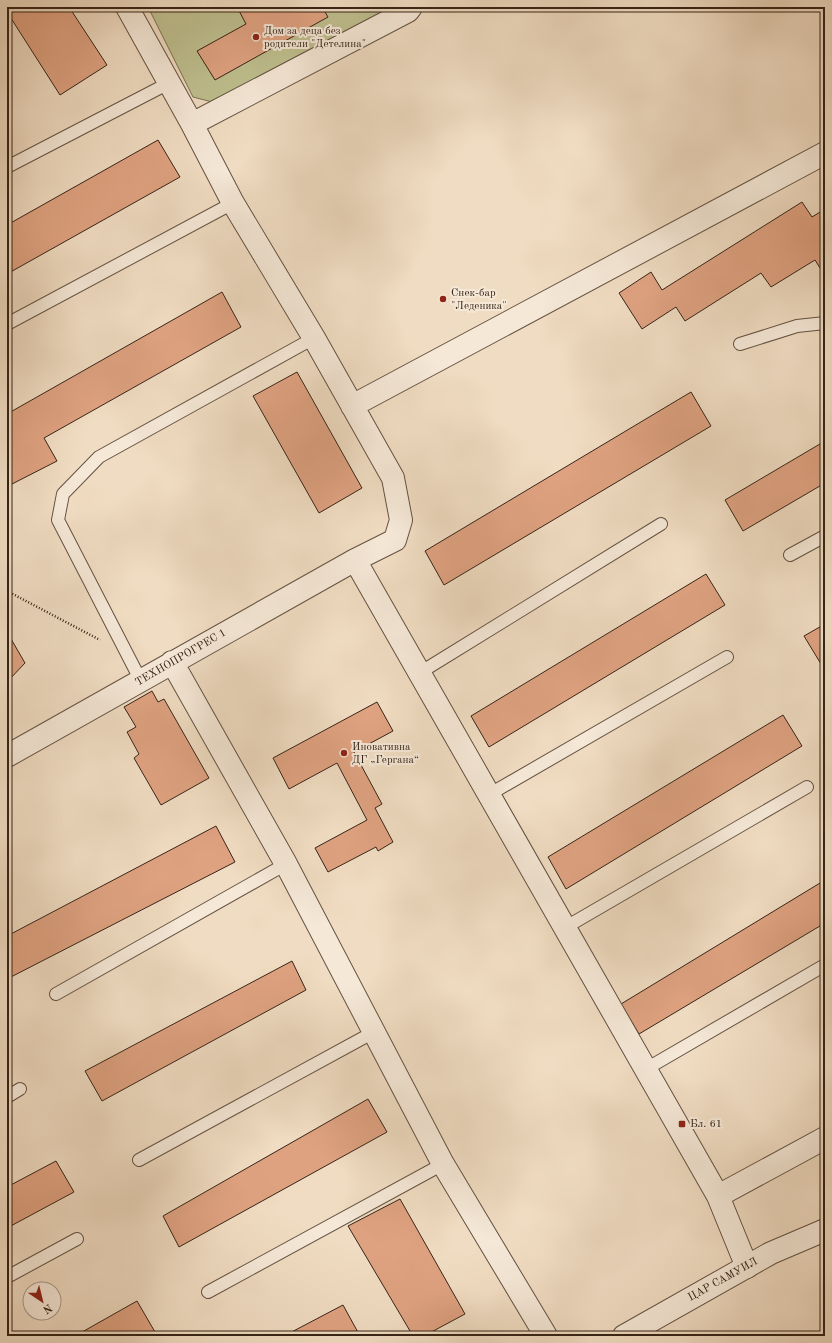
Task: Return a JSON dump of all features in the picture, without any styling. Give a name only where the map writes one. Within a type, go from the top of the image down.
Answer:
[{"type":"street","name":"ТЕХНОПРОГРЕС 1","points":[[7,756],[172,662],[355,560],[394,540],[401,520],[393,478],[314,338],[233,203],[192,124],[127,7]]},
{"type":"street","points":[[192,124],[408,11],[411,7]]},
{"type":"street","points":[[352,406],[825,154]]},
{"type":"street","points":[[355,560],[421,672],[718,1196],[747,1267]]},
{"type":"street","points":[[172,662],[286,864],[443,1164],[546,1336]]},
{"type":"street","points":[[718,1196],[825,1138]]},
{"type":"street","name":"ЦАР САМУИЛ","points":[[624,1336],[771,1253],[825,1230]]},
{"type":"lane","points":[[7,167],[169,83]]},
{"type":"lane","points":[[7,324],[233,203]]},
{"type":"lane","points":[[740,344],[797,326],[825,323]]},
{"type":"lane","points":[[141,681],[58,520],[63,494],[98,458],[314,338]]},
{"type":"lane","points":[[421,672],[661,524]]},
{"type":"lane","points":[[790,556],[825,536]]},
{"type":"lane","points":[[490,794],[727,657]]},
{"type":"lane","points":[[566,927],[807,787]]},
{"type":"lane","points":[[56,994],[286,864]]},
{"type":"lane","points":[[646,1069],[825,965]]},
{"type":"lane","points":[[139,1160],[374,1032]]},
{"type":"lane","points":[[7,1097],[20,1090]]},
{"type":"lane","points":[[208,1292],[443,1164]]},
{"type":"lane","points":[[7,1277],[77,1239]]},
{"type":"path","points":[[7,591],[127,654]]},
{"type":"green space","points":[[148,7],[401,7],[224,105],[193,97]]},
{"type":"building","points":[[7,7],[69,7],[107,65],[60,95],[7,12]]},
{"type":"building","name":"Дом за деца без родители \"Детелина\"","points":[[237,7],[322,7],[328,17],[215,80],[197,51],[246,24]]},
{"type":"building","points":[[158,140],[180,177],[7,274],[7,225]]},
{"type":"building","points":[[802,202],[812,217],[825,209],[825,276],[815,260],[771,287],[761,273],[685,321],[676,307],[642,329],[619,293],[651,272],[662,290]]},
{"type":"building","points":[[222,292],[241,327],[44,438],[57,461],[12,484],[7,475],[7,414]]},
{"type":"building","points":[[297,372],[362,488],[319,513],[253,396]]},
{"type":"building","points":[[691,392],[711,426],[444,585],[425,551]]},
{"type":"building","points":[[825,441],[825,483],[743,531],[725,500]]},
{"type":"building","points":[[706,574],[725,605],[489,747],[471,716]]},
{"type":"building","points":[[825,624],[825,668],[824,669],[804,636]]},
{"type":"building","points":[[7,632],[25,663],[7,682]]},
{"type":"building","points":[[152,691],[158,702],[164,699],[209,778],[161,805],[134,758],[139,754],[127,732],[136,727],[124,707]]},
{"type":"building","points":[[377,702],[393,731],[354,752],[382,804],[375,808],[393,842],[378,851],[376,847],[328,872],[315,848],[367,820],[337,763],[289,789],[273,758]]},
{"type":"building","points":[[783,715],[802,746],[566,889],[548,857]]},
{"type":"building","points":[[216,826],[235,862],[7,979],[7,936]]},
{"type":"building","points":[[825,880],[825,923],[639,1034],[621,1004]]},
{"type":"building","points":[[292,961],[306,990],[102,1101],[85,1071]]},
{"type":"building","points":[[368,1099],[387,1132],[179,1247],[163,1216]]},
{"type":"building","points":[[56,1161],[74,1192],[7,1228],[7,1187]]},
{"type":"building","points":[[400,1199],[465,1314],[424,1336],[413,1336],[348,1226]]},
{"type":"building","points":[[137,1301],[155,1332],[147,1336],[75,1336]]},
{"type":"building","points":[[343,1305],[360,1336],[284,1336]]},
{"type":"place","name":"Дом за деца без родители \"Детелина\"","points":[[256,37]]},
{"type":"place","name":"Снек-бар \"Леденика\"","points":[[443,299]]},
{"type":"place","name":"Иновативна ДГ „Гергана“","points":[[344,753]]},
{"type":"place","name":"Бл. 61","points":[[682,1124]]}]
